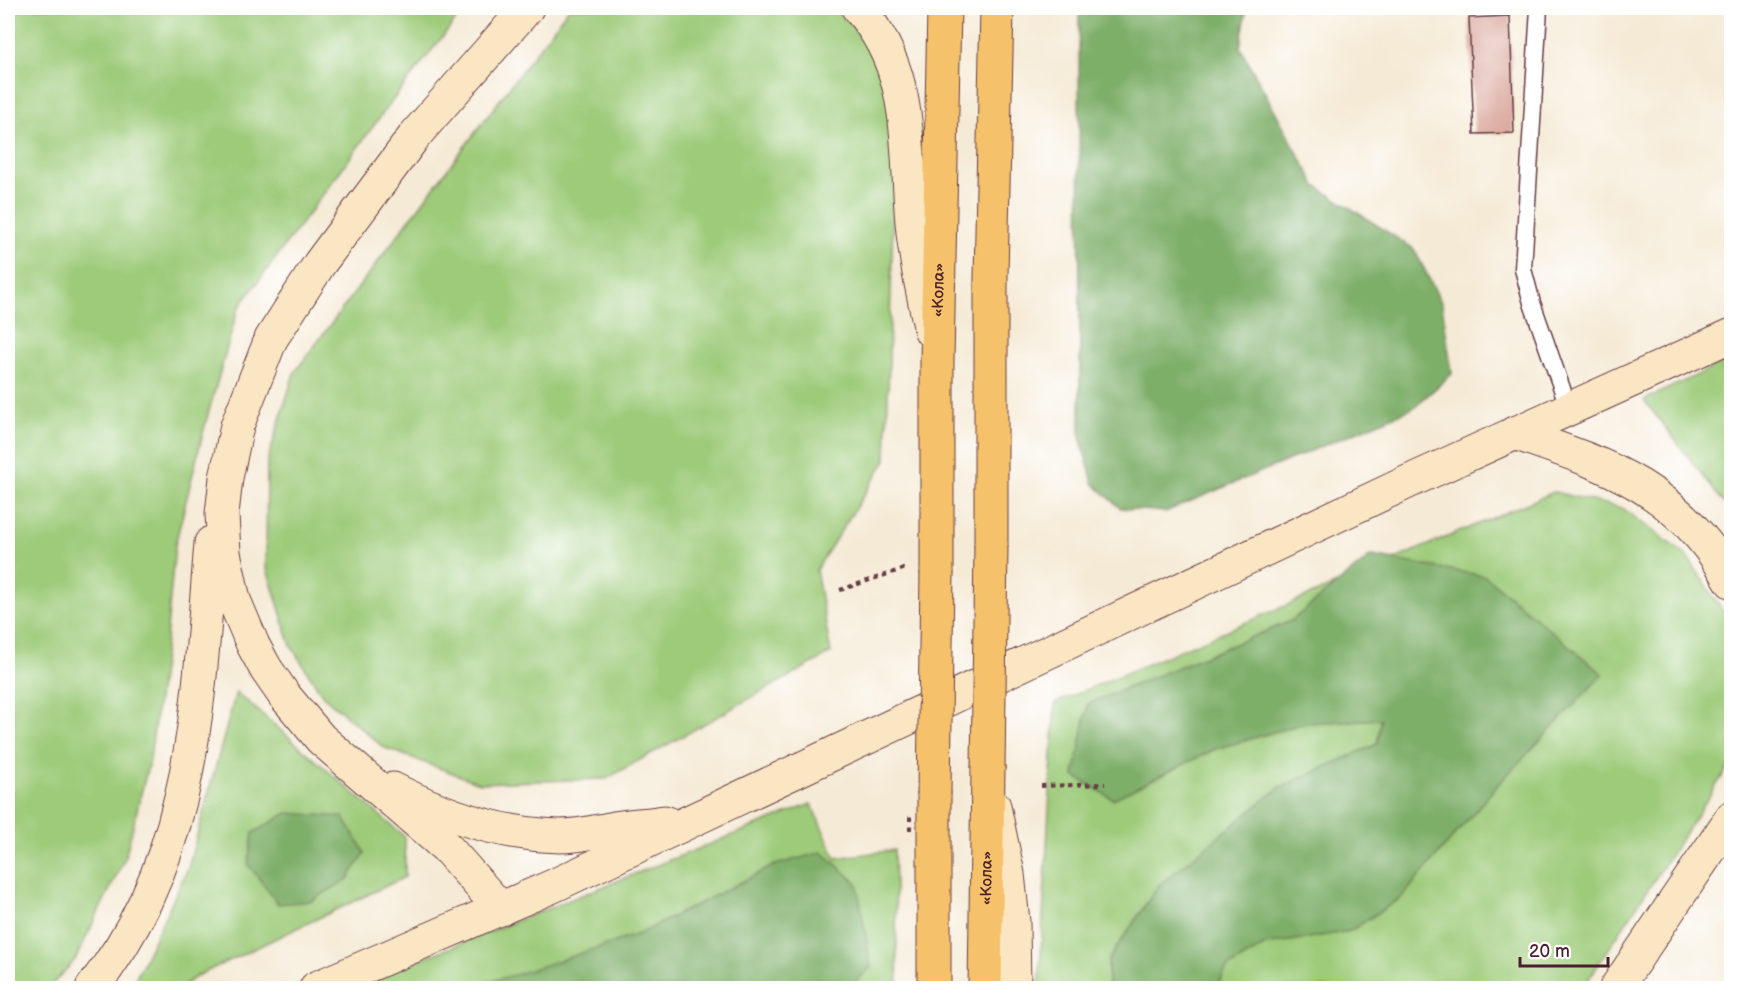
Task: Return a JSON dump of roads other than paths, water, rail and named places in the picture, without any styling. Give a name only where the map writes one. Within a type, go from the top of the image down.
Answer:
[{"type":"highway","name":"«Кола»","points":[[934,988],[934,795],[924,569],[937,361],[944,8]]},
{"type":"highway","name":"«Кола»","points":[[985,988],[991,545],[991,276],[997,8]]},
{"type":"main road","points":[[456,90],[514,8]]},
{"type":"main road","points":[[501,909],[447,848],[407,816],[321,739],[284,695],[253,645],[231,590],[222,534],[226,478],[237,426],[271,339],[320,263],[416,134],[527,8]]},
{"type":"main road","points":[[858,8],[886,47],[903,104],[918,271],[937,361]]},
{"type":"main road","points":[[316,988],[602,863],[1514,433],[1731,335]]},
{"type":"main road","points":[[93,988],[114,959],[145,906],[162,864],[182,796],[197,719],[219,466],[234,417],[256,375]]},
{"type":"main road","points":[[1514,433],[1612,469],[1663,499],[1698,535],[1731,582]]},
{"type":"main road","points":[[988,769],[1008,874],[1013,922],[1014,988]]},
{"type":"main road","points":[[360,773],[450,815],[494,828],[522,833],[562,836],[588,834],[612,828],[694,818]]},
{"type":"main road","points":[[1616,988],[1731,817]]},
{"type":"lane","points":[[1539,8],[1523,269],[1532,303],[1569,409]]}]
